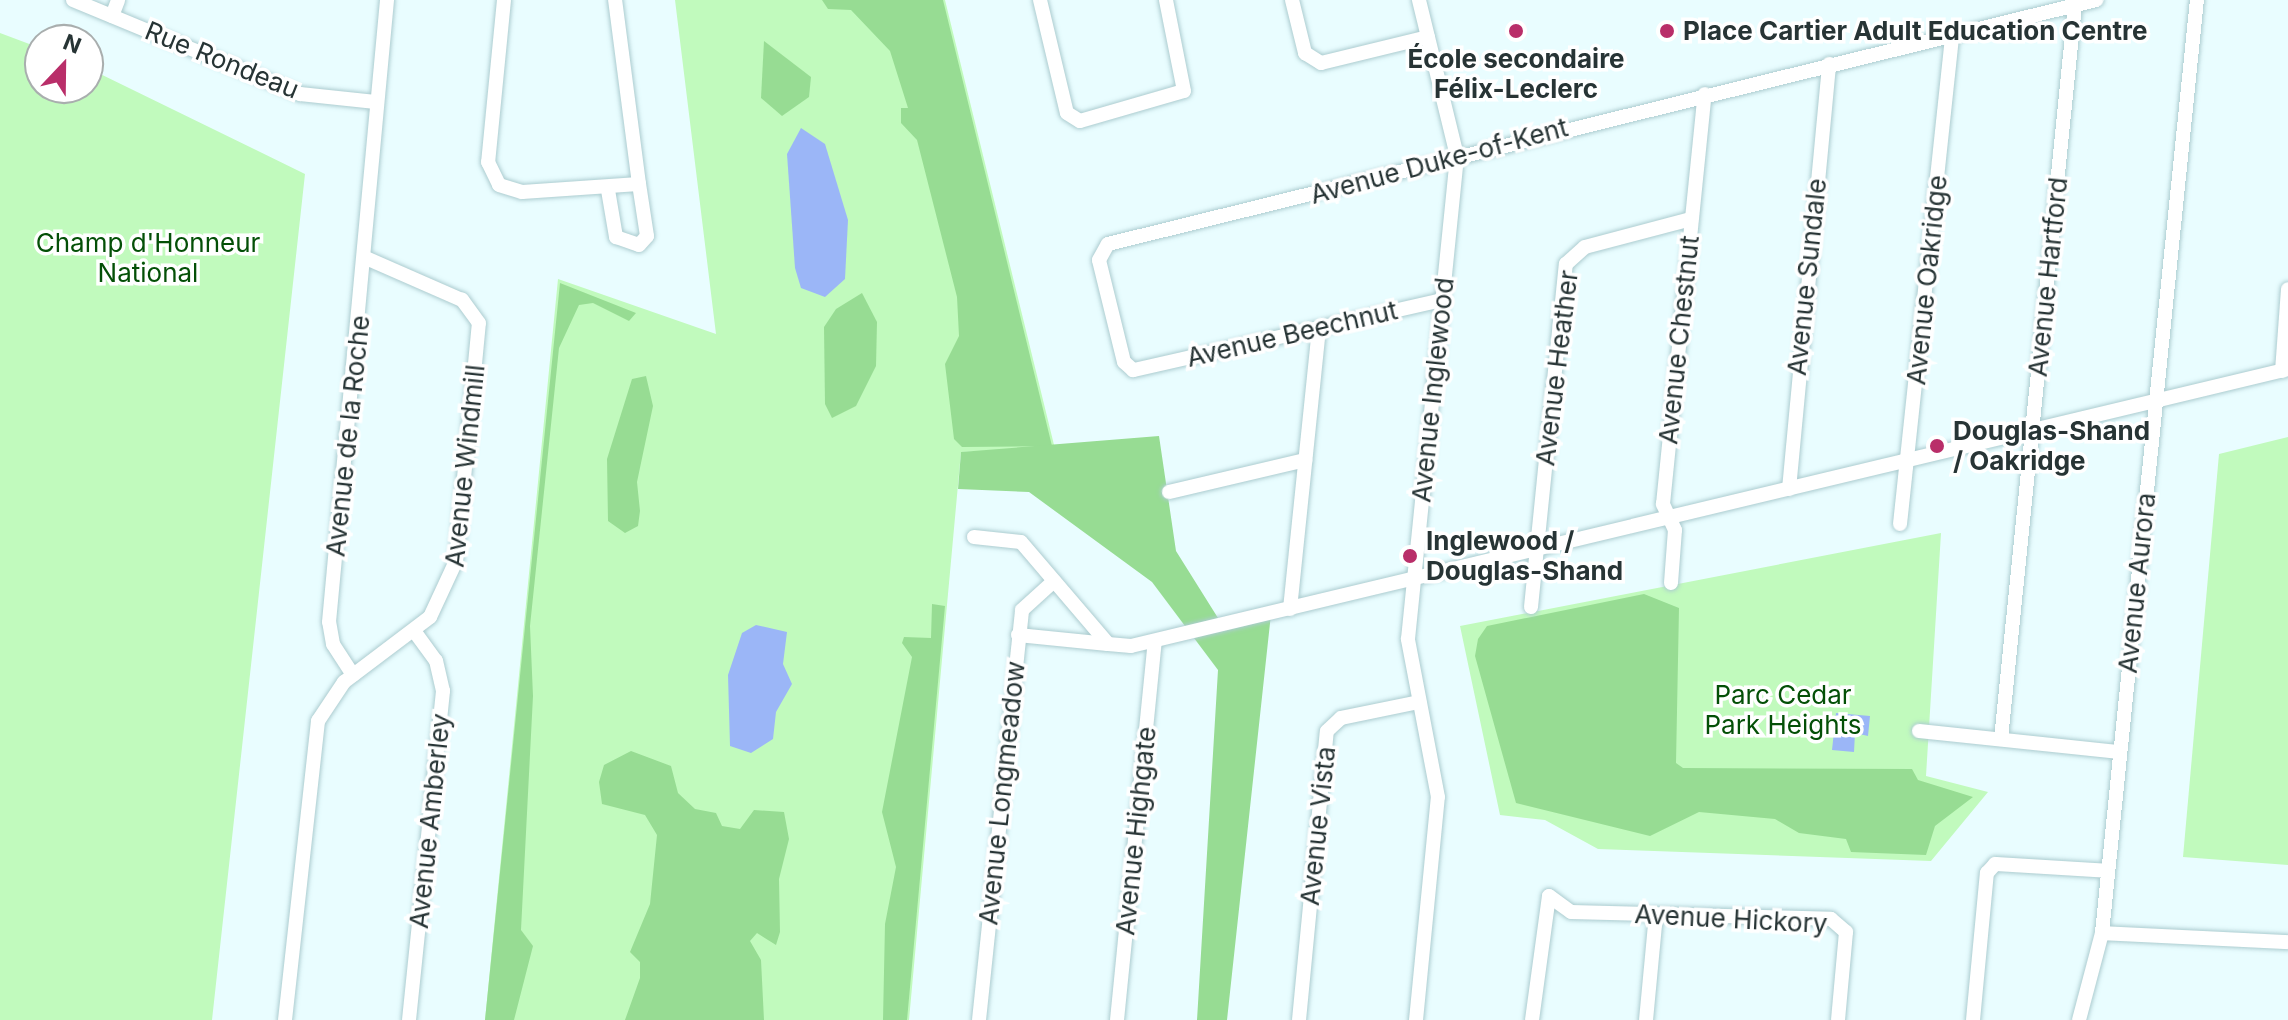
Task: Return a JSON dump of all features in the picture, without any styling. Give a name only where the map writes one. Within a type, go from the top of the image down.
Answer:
[{"type":"street","name":"Rue Rondeau","points":[[73,0],[300,94],[376,102]]},
{"type":"street","points":[[112,16],[118,0]]},
{"type":"street","name":"Avenue de la Roche","points":[[353,675],[333,644],[329,622],[366,258],[376,102],[387,0]]},
{"type":"street","points":[[504,0],[491,173],[499,185],[522,192],[608,190],[639,184]]},
{"type":"street","points":[[608,190],[616,237],[639,245],[647,236],[615,0]]},
{"type":"street","points":[[1040,0],[1067,113],[1080,121],[1184,91],[1166,0]]},
{"type":"street","points":[[1292,0],[1305,53],[1321,63],[1428,37]]},
{"type":"street","name":"Avenue Inglewood","points":[[1416,1020],[1438,797],[1408,639],[1457,156],[1419,0]]},
{"type":"street","name":"Avenue Duke-of-Kent","points":[[1143,369],[1124,362],[1099,260],[1108,244],[1705,94],[2096,0]]},
{"type":"street","name":"Avenue Aurora","points":[[2079,1020],[2102,933],[2197,0]]},
{"type":"street","name":"Avenue Hartford","points":[[2001,739],[2075,5]]},
{"type":"street","name":"Avenue Oakridge","points":[[1900,524],[1952,35]]},
{"type":"street","name":"Avenue Sundale","points":[[1789,489],[1829,64]]},
{"type":"street","name":"Avenue Chestnut","points":[[1671,583],[1675,530],[1663,504],[1705,94]]},
{"type":"street","name":"Avenue Heather","points":[[1531,607],[1566,264],[1585,247],[1691,219]]},
{"type":"street","name":"Avenue Windmill","points":[[285,1020],[316,728],[325,705],[353,675],[414,631],[441,603],[454,571],[479,323],[462,300],[366,258]]},
{"type":"street","points":[[1018,635],[1108,644],[1155,642],[2285,370],[2288,289]]},
{"type":"street","name":"Avenue Beechnut","points":[[1143,369],[1442,300]]},
{"type":"street","points":[[1290,609],[1319,328]]},
{"type":"street","points":[[1169,492],[1305,460]]},
{"type":"street","points":[[974,537],[1021,542],[1108,644]]},
{"type":"street","name":"Avenue Longmeadow","points":[[979,1020],[1022,610],[1054,581]]},
{"type":"street","name":"Avenue Amberley","points":[[409,1020],[443,691],[436,661],[414,631]]},
{"type":"street","name":"Avenue Highgate","points":[[1117,1020],[1155,642]]},
{"type":"street","name":"Avenue Vista","points":[[1299,1020],[1327,731],[1341,718],[1419,702]]},
{"type":"street","points":[[1919,731],[2120,752]]},
{"type":"street","points":[[1973,1020],[1987,873],[1995,864],[2108,871]]},
{"type":"street","name":"Avenue Hickory","points":[[1532,1020],[1541,919],[1549,896],[1571,912],[1831,919],[1846,932],[1838,1020]]},
{"type":"street","points":[[1646,1020],[1656,915]]},
{"type":"street","points":[[2102,933],[2288,942]]},
{"type":"green space","points":[[675,0],[945,0],[1055,449],[961,452],[909,1020],[485,1020],[558,279],[716,334]]},
{"type":"green space","points":[[822,0],[943,0],[1052,446],[962,447],[954,439],[945,364],[959,336],[957,297],[917,140],[901,123],[901,108],[908,108],[890,51],[851,10],[828,9]]},
{"type":"green space","name":"Champ d'Honneur National","points":[[0,33],[24,42],[24,104],[104,104],[104,76],[305,174],[212,1020],[0,1020]]},
{"type":"green space","points":[[764,41],[811,77],[809,97],[782,116],[761,98]]},
{"type":"green space","points":[[560,283],[636,313],[629,321],[593,303],[579,305],[559,348],[530,626],[533,696],[521,930],[533,946],[514,1020],[485,1020]]},
{"type":"green space","points":[[862,293],[877,322],[876,366],[856,406],[832,418],[825,404],[824,327],[836,309]]},
{"type":"green space","points":[[646,376],[653,406],[637,482],[638,526],[625,533],[608,521],[607,459],[632,379]]},
{"type":"green space","points":[[1159,436],[1176,551],[1223,626],[1271,614],[1227,1020],[1197,1020],[1218,670],[1152,582],[1029,492],[958,489],[961,452]]},
{"type":"green space","points":[[2288,437],[2288,865],[2183,857],[2219,454]]},
{"type":"green space","name":"Parc Cedar Park Heights","points":[[1941,533],[1926,776],[1988,792],[1931,861],[1598,849],[1545,820],[1500,815],[1460,626]]},
{"type":"green space","points":[[1644,594],[1679,608],[1676,763],[1683,768],[1912,769],[1918,780],[1973,797],[1935,826],[1926,855],[1851,852],[1846,839],[1799,833],[1775,819],[1699,812],[1650,836],[1516,803],[1475,656],[1478,639],[1487,626]]},
{"type":"green space","points":[[932,604],[945,606],[907,1020],[883,1020],[885,924],[896,867],[882,812],[912,657],[902,643],[904,637],[931,638]]},
{"type":"green space","points":[[631,751],[671,766],[678,793],[695,809],[716,813],[722,826],[740,829],[754,810],[784,812],[789,839],[779,879],[780,932],[776,945],[757,933],[750,941],[761,960],[764,1020],[625,1020],[640,978],[640,962],[630,952],[650,904],[657,835],[645,815],[602,804],[599,782],[604,765]]},
{"type":"water","points":[[801,128],[825,144],[848,220],[845,279],[825,297],[801,288],[795,268],[787,154]]},
{"type":"water","points":[[756,625],[787,632],[783,664],[792,684],[776,712],[773,739],[751,753],[730,746],[728,675],[742,633]]},
{"type":"water","points":[[1836,713],[1870,716],[1868,736],[1855,733],[1854,752],[1832,750]]},
{"type":"place","name":"École secondaire Félix-Leclerc","points":[[1516,31]]},
{"type":"place","name":"Place Cartier Adult Education Centre","points":[[1667,31]]},
{"type":"place","name":"Douglas-Shand / Oakridge","points":[[1937,446]]},
{"type":"place","name":"Inglewood / Douglas-Shand","points":[[1410,556]]}]
